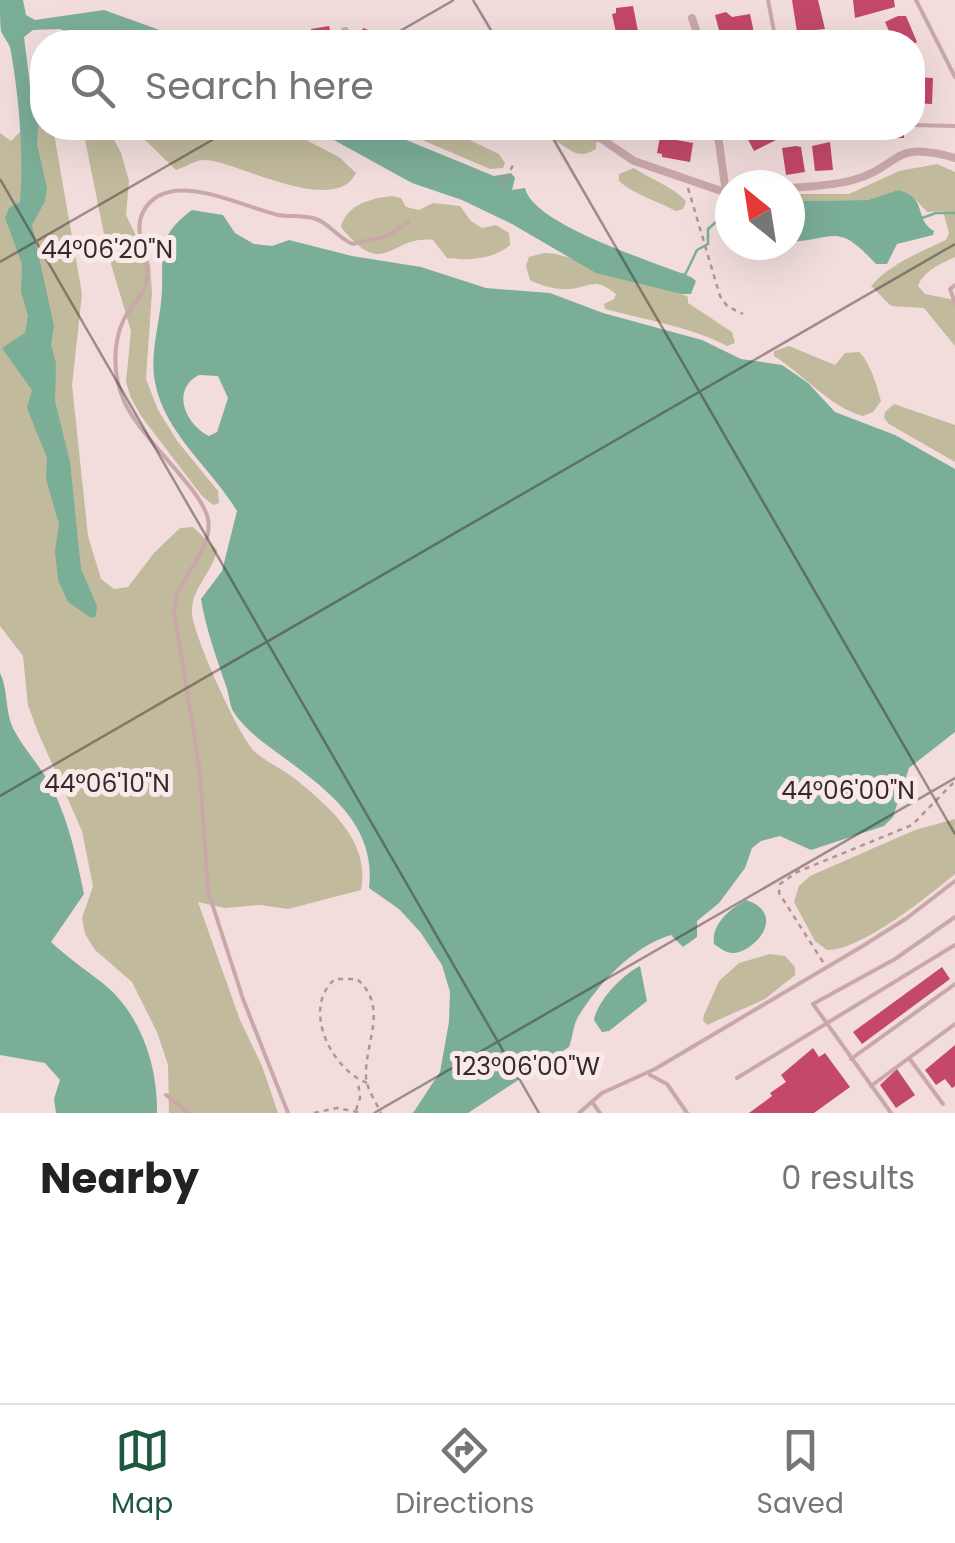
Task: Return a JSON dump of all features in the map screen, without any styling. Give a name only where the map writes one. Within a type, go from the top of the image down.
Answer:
[{"type":"street","points":[[692,18],[696,30]]},
{"type":"street","points":[[603,140],[634,161],[715,190]]},
{"type":"street","points":[[720,140],[724,170]]},
{"type":"street","points":[[805,186],[851,181],[897,155],[912,151],[927,150],[955,158]]},
{"type":"lane","points":[[768,0],[774,30]]},
{"type":"lane","points":[[916,0],[955,77]]},
{"type":"lane","points":[[925,125],[955,126]]},
{"type":"lane","points":[[288,1113],[243,999],[205,872],[200,773],[174,610],[178,586],[202,549],[209,524],[205,511],[131,415],[122,397],[116,346],[122,322],[146,285],[140,226],[144,212],[160,196],[183,189],[278,214],[318,219],[353,244],[387,236],[408,222]]},
{"type":"lane","points":[[955,285],[950,289],[955,303]]},
{"type":"lane","points":[[579,1113],[618,1084],[645,1074],[827,968],[907,918],[955,881]]},
{"type":"lane","points":[[892,1113],[813,1004],[895,959],[955,917]]},
{"type":"lane","points":[[737,1078],[955,946]]},
{"type":"lane","points":[[948,951],[955,961]]},
{"type":"lane","points":[[851,1059],[954,988]]},
{"type":"lane","points":[[871,1086],[955,1024]]},
{"type":"lane","points":[[909,1058],[943,1104]]},
{"type":"lane","points":[[645,1074],[660,1078],[687,1113]]},
{"type":"lane","points":[[166,1095],[188,1113]]},
{"type":"lane","points":[[592,1102],[600,1113]]},
{"type":"path","points":[[499,181],[504,184],[513,166]]},
{"type":"path","points":[[687,182],[720,296],[727,306],[743,314]]},
{"type":"path","points":[[827,968],[778,893],[780,884],[798,872],[912,825],[955,781]]},
{"type":"path","points":[[367,1083],[342,1064],[323,1034],[323,995],[335,979],[357,979],[374,1002],[367,1083],[381,1113]]},
{"type":"path","points":[[356,1110],[360,1098],[358,1079]]},
{"type":"path","points":[[314,1113],[337,1108],[363,1113]]},
{"type":"shaded area","points":[[0,0],[23,0],[26,15],[35,20],[104,10],[160,30],[30,30],[24,37],[30,86],[30,140],[37,140],[47,188],[45,201],[32,225],[54,326],[51,345],[56,363],[55,401],[70,462],[81,569],[97,606],[96,616],[91,618],[68,602],[58,580],[55,551],[59,524],[46,479],[47,458],[27,408],[32,390],[2,348],[25,333],[28,316],[21,292],[22,264],[5,218],[9,208],[20,202],[21,146],[14,70],[1,31]]},
{"type":"shaded area","points":[[30,122],[30,140],[55,140],[82,294],[72,385],[88,536],[101,579],[114,589],[128,587],[180,528],[193,527],[217,550],[195,596],[192,613],[218,685],[255,752],[325,804],[346,829],[360,857],[361,890],[288,909],[260,905],[225,908],[198,902],[278,1113],[169,1113],[168,1065],[157,1032],[132,982],[95,950],[85,934],[82,918],[93,886],[82,831],[28,705],[23,656],[0,626],[0,133],[11,141]]},
{"type":"shaded area","points":[[85,140],[114,140],[121,153],[129,181],[126,215],[150,264],[146,379],[158,410],[218,491],[219,503],[213,505],[202,496],[131,398],[126,382],[131,331],[108,254]]},
{"type":"shaded area","points":[[145,140],[306,140],[339,157],[356,173],[345,185],[328,190],[285,184],[206,160],[176,170]]},
{"type":"shaded area","points":[[334,140],[406,140],[494,176],[511,173],[515,178],[512,190],[525,188],[533,202],[549,215],[696,281],[691,294],[682,294],[596,273],[512,224],[462,200],[412,183]]},
{"type":"shaded area","points":[[422,140],[470,140],[499,154],[505,163],[503,168],[490,169]]},
{"type":"shaded area","points":[[553,140],[596,140],[596,149],[577,153]]},
{"type":"shaded area","points":[[937,164],[955,172],[955,257],[929,272],[918,286],[925,294],[955,300],[955,346],[924,308],[891,306],[871,286],[896,265],[946,240],[949,233],[943,211],[927,212],[898,190],[868,200],[805,201],[805,194],[849,194],[899,171]]},
{"type":"shaded area","points":[[634,168],[682,197],[686,202],[683,209],[676,211],[619,181],[619,174]]},
{"type":"shaded area","points":[[898,190],[908,194],[914,198],[933,235],[897,244],[887,264],[876,264],[844,238],[805,240],[805,201],[868,200]]},
{"type":"shaded area","points":[[392,196],[401,198],[406,207],[419,210],[433,203],[460,206],[482,228],[496,225],[509,233],[510,245],[489,256],[472,259],[447,258],[433,240],[419,240],[378,254],[368,252],[341,227],[344,219],[361,204]]},
{"type":"shaded area","points":[[192,210],[223,215],[235,233],[254,244],[272,246],[289,240],[352,256],[421,267],[486,288],[550,293],[603,313],[702,340],[741,359],[782,365],[808,383],[835,412],[895,435],[955,469],[955,732],[909,768],[893,817],[884,826],[811,850],[780,836],[761,841],[752,848],[745,868],[719,903],[697,921],[697,937],[683,947],[671,935],[630,957],[586,1004],[576,1020],[569,1047],[468,1113],[413,1113],[440,1072],[450,992],[442,965],[399,909],[369,888],[365,845],[344,810],[314,780],[248,729],[231,706],[201,599],[222,571],[237,511],[178,434],[155,382],[154,348],[164,245]],"holes":[[[199,375],[218,376],[228,398],[217,432],[209,436],[188,416],[183,398],[190,381]]]},
{"type":"shaded area","points":[[544,253],[688,297],[688,303],[732,332],[735,343],[727,346],[684,329],[605,309],[604,304],[616,294],[603,286],[565,289],[534,282],[526,266],[529,257]]},
{"type":"shaded area","points":[[789,346],[835,365],[845,353],[859,352],[870,368],[881,401],[873,412],[863,416],[840,406],[774,356],[774,351]]},
{"type":"shaded area","points":[[894,404],[955,425],[955,462],[889,424],[885,412]]},
{"type":"shaded area","points":[[0,673],[12,724],[49,782],[64,815],[84,894],[51,942],[114,993],[136,1023],[150,1058],[157,1113],[56,1113],[54,1099],[60,1080],[45,1063],[0,1055]]},
{"type":"shaded area","points":[[955,819],[955,874],[894,921],[858,941],[827,950],[815,941],[794,902],[799,886],[810,876],[915,830]]},
{"type":"shaded area","points":[[746,900],[764,913],[764,930],[744,950],[726,952],[714,944],[715,930],[728,913]]},
{"type":"shaded area","points":[[770,954],[785,956],[795,967],[795,975],[765,999],[707,1025],[704,1015],[719,981],[739,963]]},
{"type":"shaded area","points":[[640,966],[647,1001],[609,1031],[602,1032],[594,1020],[600,1005],[619,982]]},
{"type":"building","points":[[792,0],[818,0],[825,29],[797,30]]},
{"type":"building","points":[[853,0],[894,0],[895,7],[855,18]]},
{"type":"building","points":[[633,6],[638,30],[615,30],[612,14],[616,8]]},
{"type":"building","points":[[750,14],[753,30],[719,30],[715,15]]},
{"type":"building","points":[[906,16],[912,30],[889,30],[885,22]]},
{"type":"building","points":[[925,78],[933,78],[932,104],[925,104]]},
{"type":"building","points":[[659,140],[693,143],[690,162],[657,153]]},
{"type":"building","points":[[748,140],[776,140],[754,151]]},
{"type":"building","points":[[830,142],[833,170],[815,171],[812,146]]},
{"type":"building","points":[[801,147],[805,170],[785,170],[782,148]]},
{"type":"building","points":[[942,967],[950,979],[862,1044],[853,1032]]},
{"type":"building","points":[[955,1045],[955,1086],[952,1088],[945,1079],[936,1085],[925,1070]]},
{"type":"building","points":[[813,1048],[819,1057],[825,1053],[850,1087],[814,1113],[749,1113],[786,1082],[781,1075]]},
{"type":"building","points":[[897,1069],[915,1095],[896,1108],[880,1085]]},
{"type":"waterway","points":[[922,218],[955,213]]},
{"type":"waterway","points":[[683,274],[697,250],[708,244],[708,229],[715,223]]}]
